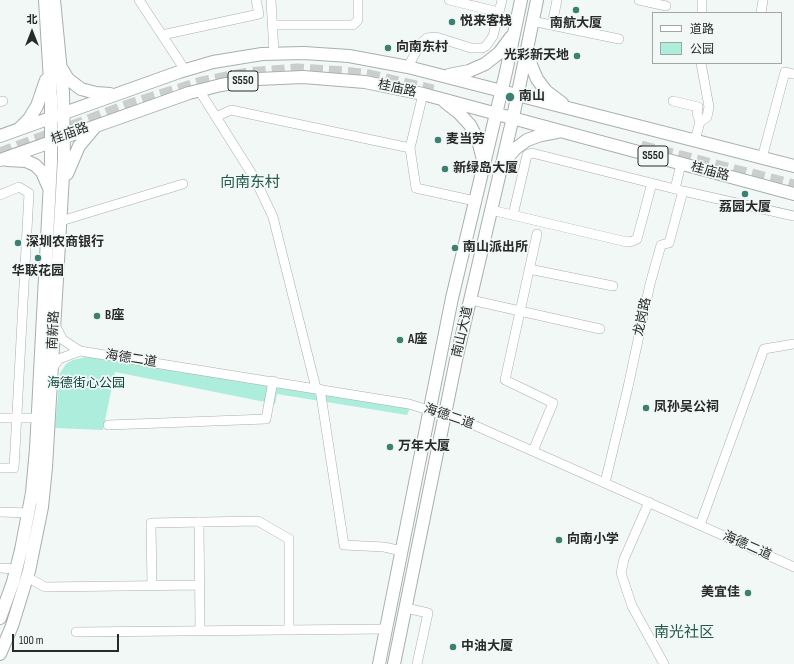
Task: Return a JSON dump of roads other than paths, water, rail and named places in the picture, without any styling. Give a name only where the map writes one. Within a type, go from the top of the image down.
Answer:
[{"type":"main road","name":"南新路","points":[[0,618],[16,569],[29,513],[34,482],[51,141],[45,0]]},
{"type":"main road","name":"南新路","points":[[0,654],[12,626],[27,578],[43,500],[61,221],[64,136],[61,66],[54,0]]},
{"type":"main road","name":"南山大道","points":[[379,664],[452,298],[502,90],[521,0]]},
{"type":"main road","name":"南山大道","points":[[394,664],[445,415],[513,117],[537,0]]},
{"type":"main road","points":[[442,76],[460,74],[485,64],[505,46],[514,31]]},
{"type":"main road","points":[[530,34],[529,57],[537,79],[552,97],[572,108]]},
{"type":"main road","name":"桂庙路","points":[[0,136],[185,70],[230,58],[274,53],[334,54],[408,67],[794,166]]},
{"type":"main road","points":[[12,132],[25,124],[37,106],[45,85],[48,66]]},
{"type":"main road","points":[[61,66],[68,79],[83,90],[102,94],[119,93]]},
{"type":"main road","name":"桂庙路","points":[[0,161],[99,123],[199,90],[258,79],[303,77],[365,82],[423,94],[513,117],[562,132],[794,194]]},
{"type":"main road","points":[[439,98],[459,113],[470,125],[479,144],[484,164]]},
{"type":"main road","points":[[62,195],[66,178],[75,154],[86,136],[99,123]]},
{"type":"main road","points":[[501,166],[515,149],[527,140],[548,133],[562,132]]},
{"type":"main road","points":[[0,161],[20,160],[35,166],[44,176],[49,195]]},
{"type":"street","points":[[139,0],[185,70]]},
{"type":"street","points":[[162,35],[259,14],[256,0]]},
{"type":"street","points":[[271,0],[274,53]]},
{"type":"street","points":[[273,25],[353,25],[358,20],[358,0]]},
{"type":"street","points":[[448,0],[499,12]]},
{"type":"street","points":[[408,67],[420,44],[427,38],[436,37],[471,48],[482,48],[486,46],[492,36],[502,0]]},
{"type":"street","points":[[552,24],[558,0]]},
{"type":"street","points":[[639,0],[666,6]]},
{"type":"street","points":[[702,0],[703,12]]},
{"type":"street","points":[[761,12],[763,0]]},
{"type":"street","points":[[532,21],[619,39]]},
{"type":"street","points":[[700,122],[707,117],[709,107],[701,64]]},
{"type":"street","points":[[762,158],[785,72],[794,74]]},
{"type":"street","points":[[199,90],[255,179],[273,216],[318,388],[344,545],[384,547],[402,551]]},
{"type":"street","points":[[423,94],[410,148],[416,188],[475,200]]},
{"type":"street","points":[[673,101],[698,107],[697,113],[700,122],[695,140]]},
{"type":"street","points":[[216,116],[231,110],[410,148]]},
{"type":"street","points":[[513,214],[527,156],[532,153],[679,190],[794,216]]},
{"type":"street","name":"龙岗路","points":[[605,483],[628,387],[650,284],[661,245],[669,243],[679,190],[681,164]]},
{"type":"street","points":[[491,210],[627,242],[633,242],[637,239],[652,183]]},
{"type":"street","points":[[61,221],[183,184]]},
{"type":"street","points":[[0,195],[19,187],[29,193],[18,418],[14,468],[0,468]]},
{"type":"street","points":[[533,451],[553,403],[505,380],[537,234]]},
{"type":"street","points":[[529,269],[613,286]]},
{"type":"street","points":[[471,300],[600,329]]},
{"type":"street","name":"海德二道","points":[[54,324],[64,340],[80,351],[318,388],[409,404],[467,422],[794,567]]},
{"type":"street","points":[[700,525],[764,349],[794,344]]},
{"type":"street","name":"海德二道","points":[[52,369],[59,359],[80,351]]},
{"type":"street","points":[[108,425],[266,419],[273,381]]},
{"type":"street","points":[[0,418],[38,418]]},
{"type":"street","points":[[649,502],[624,559],[621,573],[632,606],[664,664]]},
{"type":"street","points":[[0,512],[29,513]]},
{"type":"street","points":[[152,586],[151,523],[258,521],[289,540],[289,629]]},
{"type":"street","points":[[199,522],[200,630]]},
{"type":"street","points":[[0,568],[16,569]]},
{"type":"street","points":[[27,578],[45,588],[199,585]]},
{"type":"street","points":[[406,608],[428,613],[417,664]]},
{"type":"street","points":[[76,632],[387,629]]},
{"type":"tunnel","points":[[0,154],[131,105],[202,83],[247,74],[298,70],[344,73],[369,76],[433,91]]},
{"type":"tunnel","points":[[641,147],[794,186]]},
{"type":"place","name":"南航大厦","points":[[576,10]]},
{"type":"place","name":"悦来客栈","points":[[452,22]]},
{"type":"place","name":"向南东村","points":[[388,48]]},
{"type":"place","name":"光彩新天地","points":[[577,56]]},
{"type":"place","name":"南山","points":[[510,97]]},
{"type":"place","name":"麦当劳","points":[[438,140]]},
{"type":"place","name":"新绿岛大厦","points":[[445,169]]},
{"type":"place","name":"荔园大厦","points":[[745,194]]},
{"type":"place","name":"深圳农商银行","points":[[18,243]]},
{"type":"place","name":"南山派出所","points":[[455,248]]},
{"type":"place","name":"华联花园","points":[[38,258]]},
{"type":"place","name":"B座","points":[[97,316]]},
{"type":"place","name":"A座","points":[[400,340]]},
{"type":"place","name":"凤孙吴公祠","points":[[646,408]]},
{"type":"place","name":"万年大厦","points":[[390,447]]},
{"type":"place","name":"向南小学","points":[[559,540]]},
{"type":"place","name":"美宜佳","points":[[748,593]]},
{"type":"place","name":"中油大厦","points":[[453,647]]},
{"type":"district","name":"向南东村","points":[[250,183]]},
{"type":"district","name":"南光社区","points":[[684,633]]},
{"type":"park label","name":"海德街心公园","points":[[86,384]]}]
